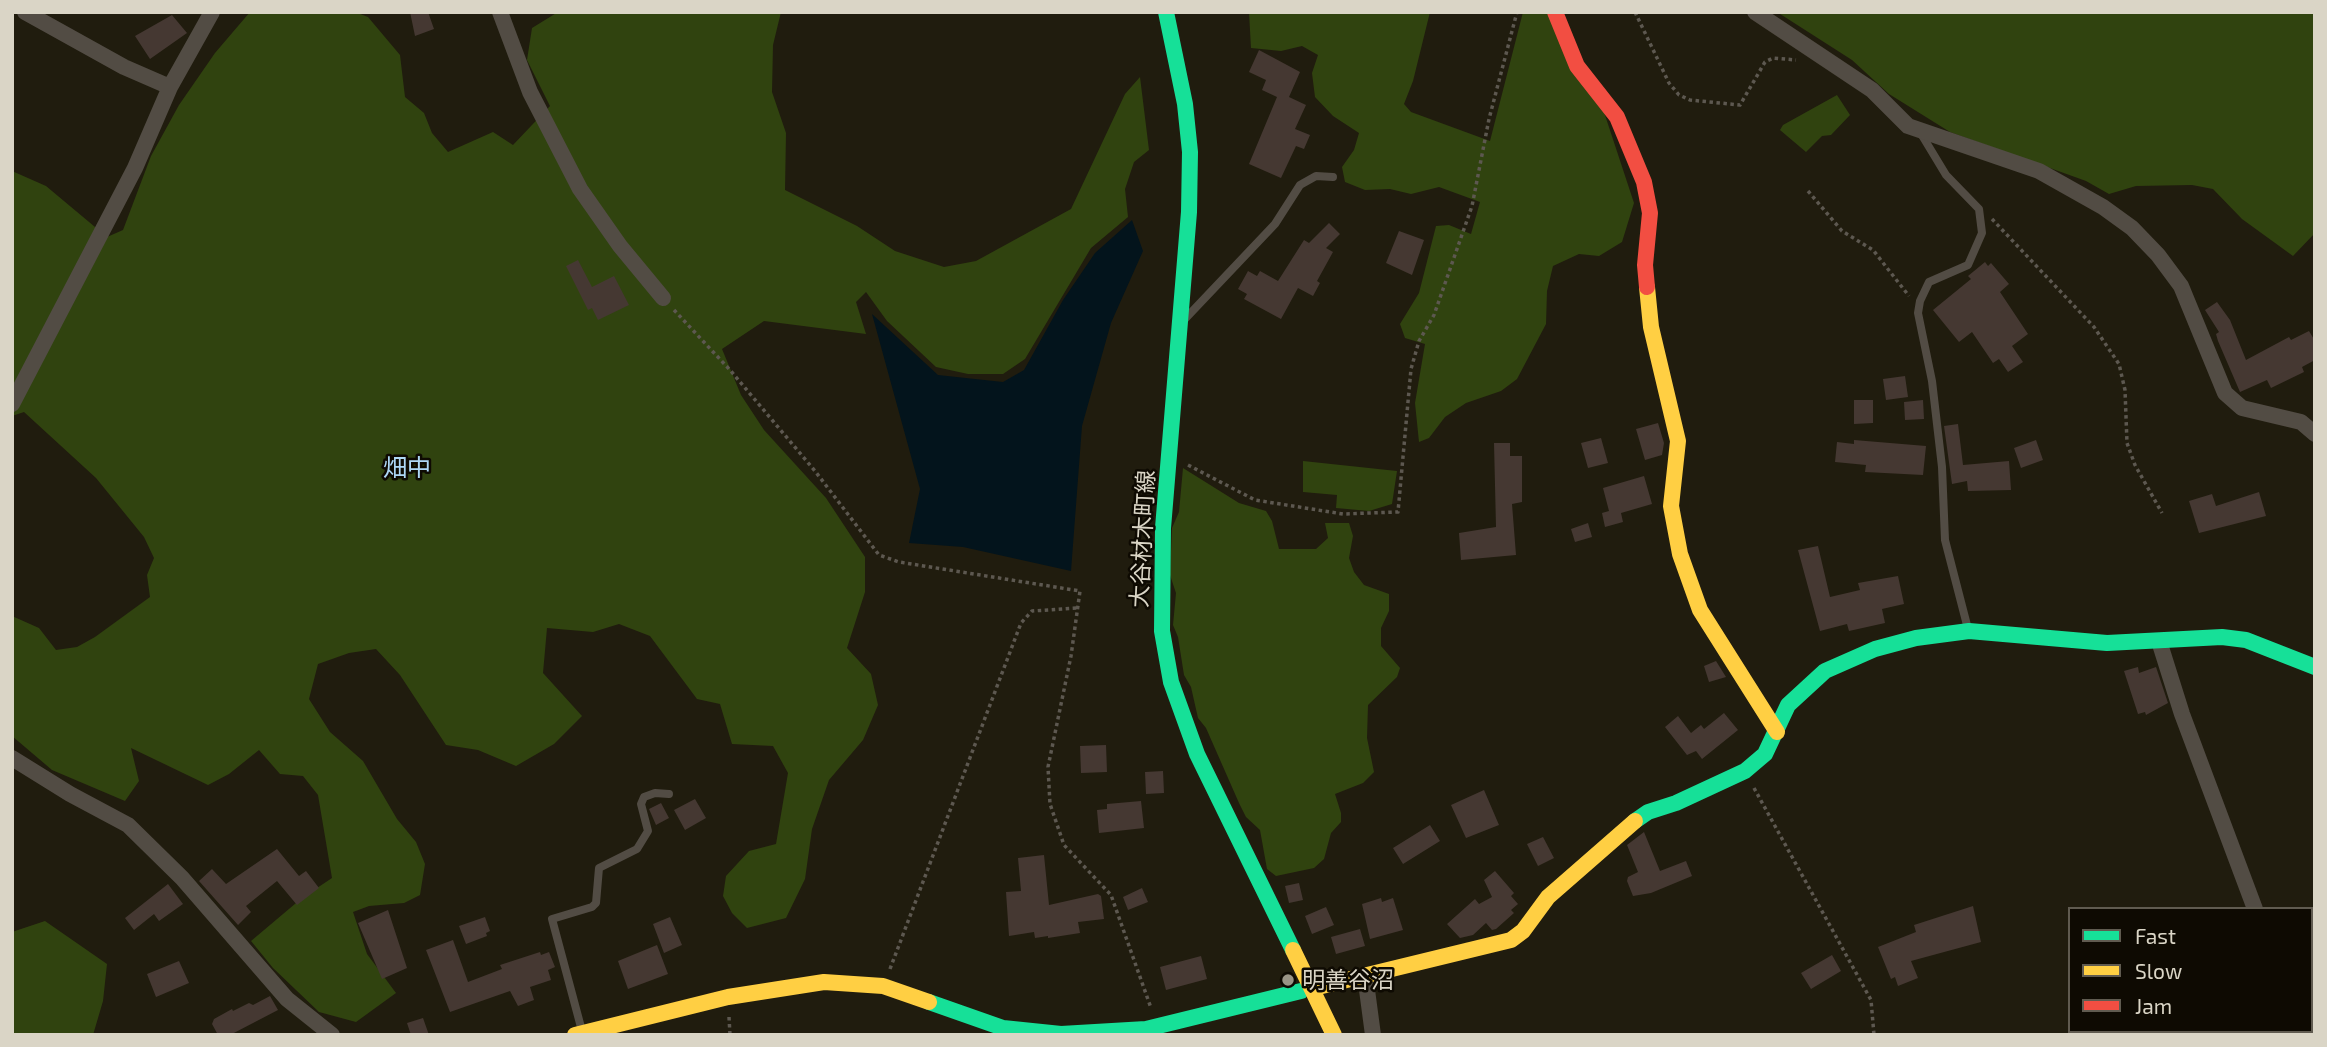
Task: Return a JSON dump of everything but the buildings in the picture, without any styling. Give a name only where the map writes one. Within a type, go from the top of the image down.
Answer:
[{"type":"street","points":[[25,12],[124,67],[170,87]]},
{"type":"street","points":[[12,404],[135,168],[170,87],[212,12]]},
{"type":"street","points":[[500,12],[530,92],[580,189],[620,246],[663,298]]},
{"type":"street","name":"大谷材木町線","points":[[1166,12],[1185,104],[1190,152],[1189,212],[1160,582],[1162,631],[1171,682],[1197,754],[1334,1035]]},
{"type":"street","points":[[1555,12],[1577,66],[1618,117],[1644,181],[1650,213],[1646,265],[1651,327],[1678,441],[1671,506],[1680,554],[1700,610],[1777,732]]},
{"type":"street","points":[[1755,12],[1872,90],[1908,126],[2039,171],[2103,207],[2132,228],[2181,286],[2225,393],[2242,408],[2301,422],[2315,434]]},
{"type":"street","points":[[1322,986],[1511,940],[1522,931],[1548,897],[1616,835],[1648,812],[1676,803],[1745,771],[1765,754],[1788,705],[1825,671],[1875,649],[1916,638],[1969,631],[2107,643],[2222,637],[2246,640],[2315,667]]},
{"type":"street","points":[[2159,641],[2182,714],[2254,907]]},
{"type":"street","points":[[12,758],[70,794],[128,825],[182,878],[287,999],[328,1028],[332,1035]]},
{"type":"street","points":[[1364,975],[1373,1035]]},
{"type":"street","points":[[579,1034],[729,997],[811,984],[883,986],[1003,1028],[1061,1034],[1162,1031],[1301,991]]},
{"type":"lane","points":[[1920,132],[1946,175],[1979,209],[1982,233],[1968,265],[1928,282],[1918,313],[1932,381],[1942,467],[1945,540],[1969,631]]},
{"type":"lane","points":[[1181,323],[1198,310],[1275,224],[1300,185],[1316,176],[1333,177]]},
{"type":"lane","points":[[579,1034],[552,919],[592,907],[596,903],[599,868],[637,849],[648,831],[641,804],[644,797],[655,793],[669,794]]},
{"type":"path","points":[[1171,456],[1255,500],[1343,514],[1398,512],[1411,369],[1419,341],[1434,315],[1472,206],[1489,119],[1517,12]]},
{"type":"path","points":[[1635,12],[1670,83],[1679,95],[1690,100],[1740,106],[1765,62],[1773,58],[1809,61],[1821,54]]},
{"type":"path","points":[[1808,191],[1842,232],[1873,250],[1890,268],[1918,313]]},
{"type":"path","points":[[1979,209],[2000,225],[2094,327],[2119,364],[2125,390],[2127,443],[2135,465],[2162,513]]},
{"type":"path","points":[[663,298],[764,410],[879,555],[899,562],[1080,591],[1072,656],[1048,767],[1050,804],[1064,845],[1111,895],[1162,1031]]},
{"type":"path","points":[[883,986],[1021,623],[1032,611],[1078,608]]},
{"type":"path","points":[[1745,771],[1871,1000],[1874,1035]]},
{"type":"green space","points":[[250,12],[355,12],[368,17],[400,55],[405,97],[424,113],[432,133],[448,152],[493,132],[513,145],[550,106],[527,60],[532,28],[558,12],[781,12],[773,45],[772,92],[786,133],[785,190],[857,226],[895,251],[944,267],[976,261],[1071,209],[1125,94],[1140,77],[1149,150],[1134,162],[1125,189],[1128,217],[1091,248],[1025,359],[1003,374],[968,374],[936,367],[887,321],[866,292],[856,302],[866,334],[764,321],[722,349],[741,395],[764,430],[826,498],[865,557],[865,592],[847,648],[871,674],[878,705],[863,740],[829,780],[812,829],[805,879],[786,918],[747,928],[732,913],[723,896],[726,876],[749,851],[776,844],[788,773],[773,746],[732,744],[720,704],[697,699],[650,636],[619,624],[593,632],[547,628],[543,673],[582,716],[554,744],[516,766],[478,750],[446,745],[400,675],[376,649],[349,653],[318,664],[309,699],[330,732],[363,761],[397,819],[416,842],[425,864],[420,895],[404,903],[369,906],[353,912],[367,954],[396,993],[356,1022],[319,1012],[273,968],[251,941],[302,898],[332,878],[318,795],[303,776],[280,774],[259,750],[229,774],[208,785],[131,748],[139,781],[125,801],[52,770],[12,736],[12,616],[39,628],[56,650],[77,647],[150,597],[147,575],[154,558],[144,537],[96,478],[24,412],[12,416],[12,171],[46,186],[107,237],[123,230],[151,156],[179,105],[215,53]]},
{"type":"green space","points":[[1249,12],[1430,12],[1413,81],[1404,104],[1411,112],[1490,141],[1523,12],[1548,12],[1602,106],[1634,203],[1622,242],[1599,256],[1579,254],[1553,266],[1547,291],[1546,324],[1517,379],[1501,391],[1466,403],[1445,417],[1429,438],[1419,442],[1415,403],[1425,344],[1405,338],[1400,324],[1419,293],[1436,226],[1449,225],[1471,234],[1480,202],[1439,187],[1411,194],[1390,189],[1365,190],[1345,182],[1342,167],[1354,150],[1359,133],[1333,116],[1315,97],[1312,73],[1318,55],[1302,46],[1281,51],[1251,48]]},
{"type":"green space","points":[[1777,12],[2315,12],[2315,233],[2293,256],[2242,219],[2213,189],[2192,185],[2136,186],[2109,194],[2086,181],[1950,132],[1889,94],[1852,60]]},
{"type":"green space","points":[[1837,95],[1850,115],[1831,135],[1822,136],[1806,152],[1780,130],[1783,125]]},
{"type":"green space","points":[[1303,461],[1397,471],[1392,504],[1369,511],[1336,508],[1337,495],[1303,492]]},
{"type":"green space","points":[[1183,468],[1239,503],[1266,511],[1272,521],[1279,549],[1316,549],[1328,538],[1325,523],[1349,523],[1353,536],[1349,558],[1354,572],[1364,585],[1389,594],[1389,611],[1381,628],[1381,646],[1400,668],[1397,677],[1368,705],[1367,738],[1374,772],[1363,783],[1335,794],[1341,822],[1331,833],[1324,859],[1314,868],[1276,876],[1267,869],[1260,830],[1246,817],[1206,728],[1198,718],[1191,687],[1184,675],[1178,637],[1173,625],[1176,593],[1170,575],[1172,528],[1179,512]]},
{"type":"green space","points":[[45,921],[107,964],[103,1001],[93,1035],[12,1035],[12,932]]},
{"type":"water","points":[[1132,220],[1143,251],[1111,323],[1082,426],[1071,571],[963,547],[909,543],[920,489],[872,314],[938,375],[1003,382],[1024,370],[1063,300],[1095,253]]},
{"type":"traffic: fast","points":[[1166,12],[1185,104],[1190,152],[1189,212],[1163,528],[1162,631],[1171,682],[1197,754],[1293,950]]},
{"type":"traffic: fast","points":[[1635,821],[1648,812],[1676,803],[1745,771],[1765,754],[1788,705],[1825,671],[1875,649],[1916,638],[1969,631],[2107,643],[2222,637],[2246,640],[2315,667]]},
{"type":"traffic: fast","points":[[929,1002],[1003,1028],[1061,1034],[1146,1029],[1301,991]]},
{"type":"traffic: slow","points":[[1647,287],[1651,327],[1678,441],[1671,506],[1680,554],[1700,610],[1777,732]]},
{"type":"traffic: slow","points":[[1322,986],[1511,940],[1523,931],[1548,897],[1635,821]]},
{"type":"traffic: slow","points":[[1293,950],[1334,1035]]},
{"type":"traffic: slow","points":[[575,1035],[728,997],[824,982],[883,986],[929,1002]]},
{"type":"traffic: jam","points":[[1555,12],[1577,66],[1617,117],[1644,182],[1650,213],[1645,265],[1647,287]]},
{"type":"place","name":"明善谷沼","points":[[1288,980]]},
{"type":"district","name":"畑中","points":[[407,468]]}]
